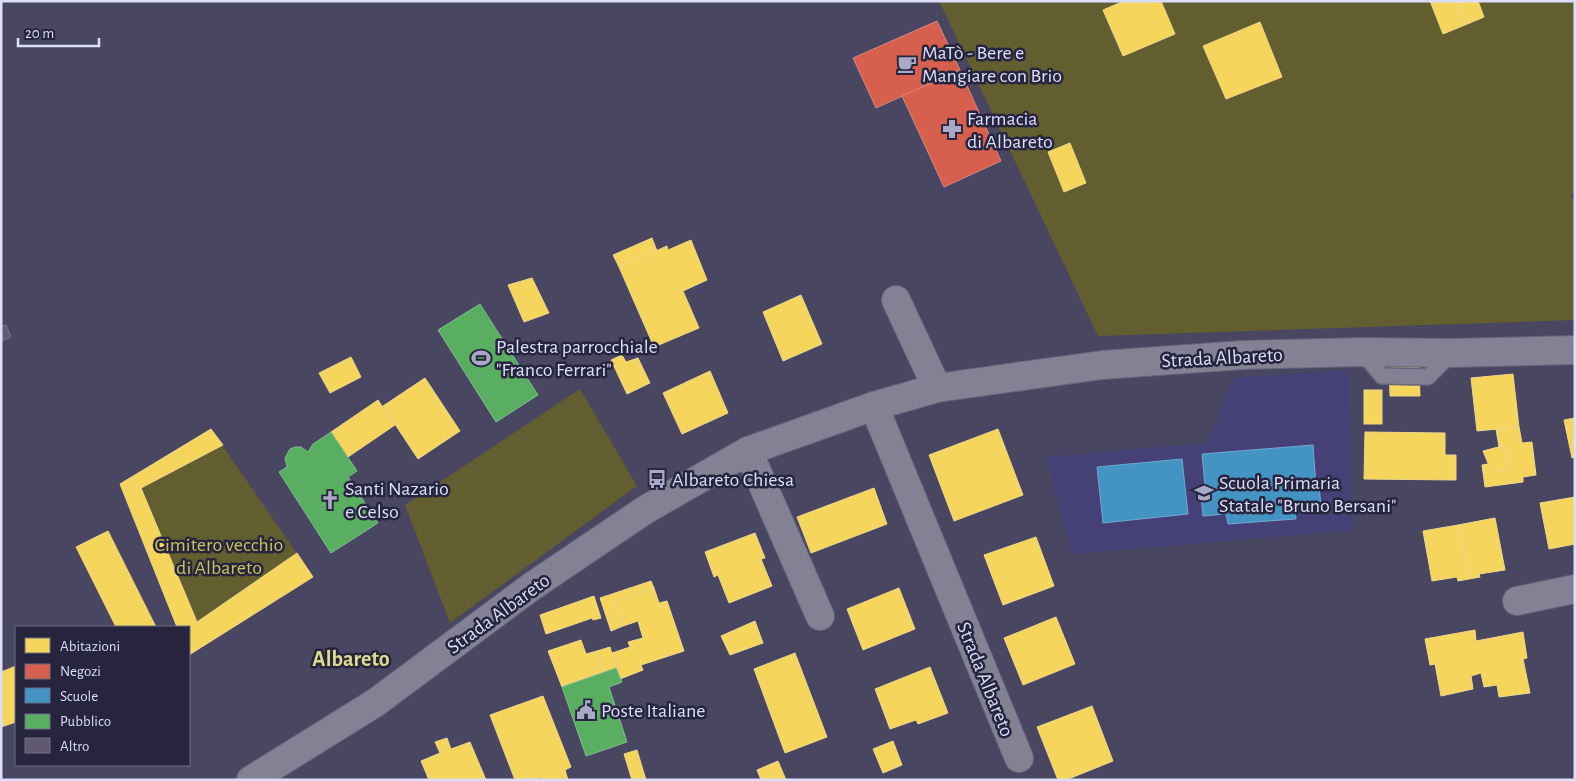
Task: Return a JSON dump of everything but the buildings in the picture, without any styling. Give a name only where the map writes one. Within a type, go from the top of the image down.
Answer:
[{"type":"street","points":[[896,300],[937,388]]},
{"type":"street","name":"Strada Albareto","points":[[251,780],[375,703],[531,587],[645,510],[748,451],[874,406],[937,388],[1102,365],[1243,355],[1575,350]]},
{"type":"street","name":"Strada Albareto","points":[[874,406],[1018,758]]},
{"type":"street","points":[[748,451],[820,616]]},
{"type":"street","points":[[1517,601],[1575,589]]},
{"type":"shaded area","name":"Scuola Primaria Statale \"Bruno Bersani\"","points":[[1349,370],[1353,530],[1072,554],[1046,457],[1207,443],[1233,378]]},
{"type":"green space","points":[[939,1],[1575,1],[1575,193],[1571,195],[1575,204],[1575,320],[1098,336]]},
{"type":"green space","points":[[580,389],[637,486],[450,623],[405,505]]},
{"type":"green space","name":"Cimitero vecchio di Albareto","points":[[211,429],[313,577],[190,654],[190,626],[177,626],[120,484]]},
{"type":"place","name":"MaTò - Bere e Mangiare con Brio","points":[[907,64]]},
{"type":"place","name":"Farmacia di Albareto","points":[[952,129]]},
{"type":"place","name":"Palestra parrocchiale \"Franco Ferrari\"","points":[[481,358]]},
{"type":"place","name":"Albareto Chiesa","points":[[657,479]]},
{"type":"place","name":"Scuola Primaria Statale \"Bruno Bersani\"","points":[[1204,493]]},
{"type":"place","name":"Santi Nazario e Celso","points":[[330,500]]},
{"type":"place","name":"Poste Italiane","points":[[586,710]]},
{"type":"district","name":"Albareto","points":[[351,658]]}]
